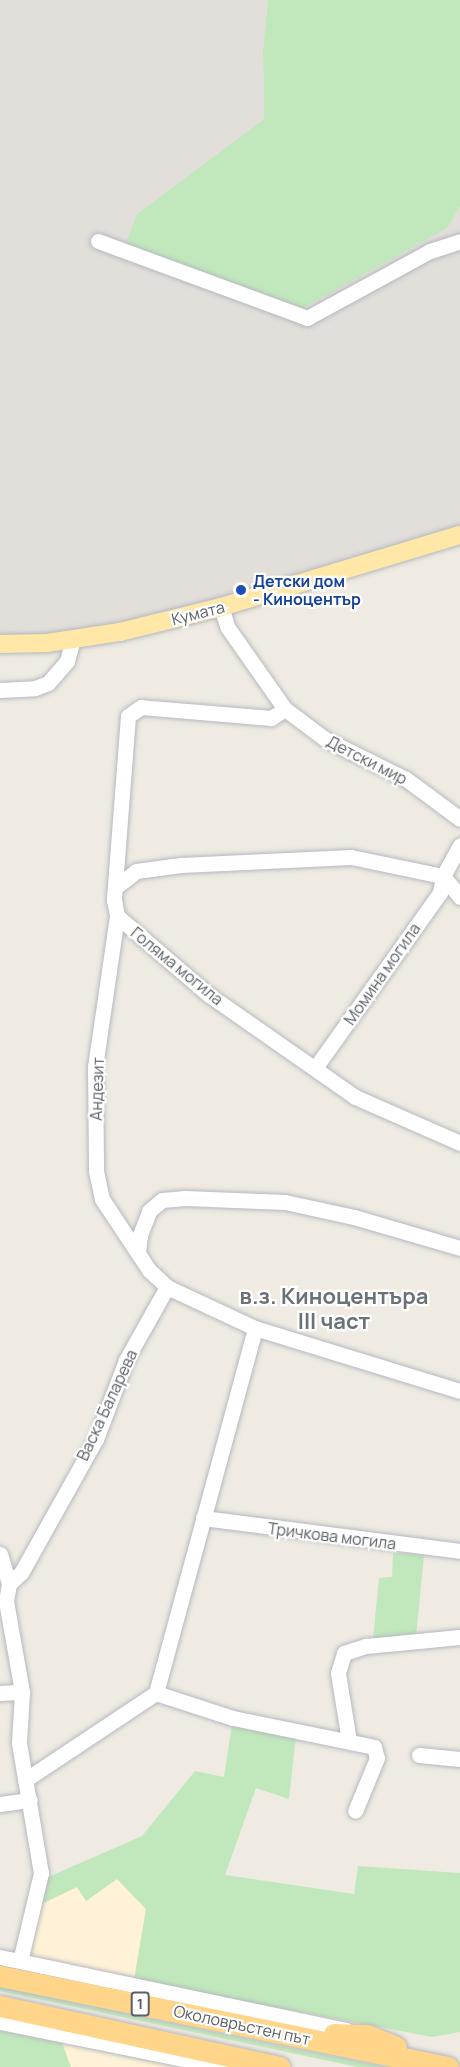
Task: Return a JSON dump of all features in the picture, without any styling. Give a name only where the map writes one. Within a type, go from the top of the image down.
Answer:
[{"type":"highway","name":"Околовръстен път","points":[[0,1976],[446,2067]]},
{"type":"highway","points":[[0,2006],[67,2036]]},
{"type":"highway","name":"Околовръстен път","points":[[0,2006],[279,2067]]},
{"type":"highway","points":[[279,2033],[367,2035],[446,2067]]},
{"type":"highway","points":[[111,2046],[171,2043]]},
{"type":"main road","name":"Кумата","points":[[0,644],[73,639],[221,607],[460,535]]},
{"type":"street","points":[[98,242],[307,318],[430,251],[460,241]]},
{"type":"street","name":"Детски мир","points":[[221,607],[228,628],[285,709],[325,739],[406,778],[460,819]]},
{"type":"street","points":[[0,690],[35,688],[48,683],[67,661],[73,639]]},
{"type":"street","points":[[117,886],[128,716],[141,706],[271,718],[285,709]]},
{"type":"street","points":[[443,876],[460,845]]},
{"type":"street","points":[[117,886],[136,871],[181,865],[351,857],[443,876],[460,897]]},
{"type":"street","name":"Момина могила","points":[[315,1068],[440,893],[443,876]]},
{"type":"street","name":"Голяма могила","points":[[117,886],[114,900],[117,916],[209,994],[355,1096],[460,1143]]},
{"type":"street","name":"Андезит","points":[[117,916],[95,1067],[96,1171],[102,1199],[138,1252]]},
{"type":"street","points":[[460,1248],[354,1217],[285,1202],[185,1198],[162,1200],[149,1211],[140,1235],[138,1252],[149,1270],[167,1287],[255,1328],[460,1391]]},
{"type":"street","name":"Васка Баларева","points":[[9,1584],[21,1573],[96,1439],[126,1360],[167,1287]]},
{"type":"street","points":[[25,1780],[156,1693],[255,1328]]},
{"type":"street","name":"Тричкова могила","points":[[204,1518],[460,1551]]},
{"type":"street","points":[[0,1554],[9,1584],[6,1601],[22,1692],[19,1743],[41,1872],[26,1922],[20,1961]]},
{"type":"street","points":[[349,1741],[338,1673],[344,1653],[366,1646],[460,1637]]},
{"type":"street","points":[[0,1693],[22,1692]]},
{"type":"street","points":[[156,1693],[233,1718],[374,1747],[377,1758],[355,1810]]},
{"type":"street","points":[[419,1755],[460,1759]]},
{"type":"street","points":[[0,1804],[30,1800]]},
{"type":"street","points":[[0,1957],[367,2035]]},
{"type":"street","points":[[0,2022],[224,2067]]},
{"type":"shaded area","points":[[0,0],[268,0],[263,50],[264,119],[137,214],[447,228],[460,207],[460,535],[221,607],[0,644]]},
{"type":"shaded area","points":[[117,1879],[146,1909],[134,1980],[27,1956],[35,1907],[77,1887],[87,1901]]},
{"type":"shaded area","points":[[62,2043],[116,2055],[177,2067],[71,2067]]},
{"type":"green space","points":[[268,0],[460,0],[460,207],[447,228],[303,308],[124,248],[137,214],[264,119],[263,50]]},
{"type":"green space","points":[[393,1553],[424,1555],[416,1637],[373,1639],[379,1578],[392,1577]]},
{"type":"green space","points":[[232,1724],[296,1736],[289,1799],[256,1788],[225,1875],[354,1894],[358,1866],[460,1873],[460,2032],[432,2037],[134,1980],[146,1909],[117,1879],[86,1901],[77,1887],[35,1907],[46,1878],[142,1836],[195,1771],[224,1777]]},
{"type":"green space","points":[[0,1987],[385,2067],[357,2067],[0,1991]]},
{"type":"green space","points":[[0,2030],[62,2043],[71,2067],[0,2067]]},
{"type":"place","name":"Детски дом - Киноцентър","points":[[241,590]]},
{"type":"district","name":"в.з. Киноцентъра ІІІ част","points":[[334,1308]]}]
